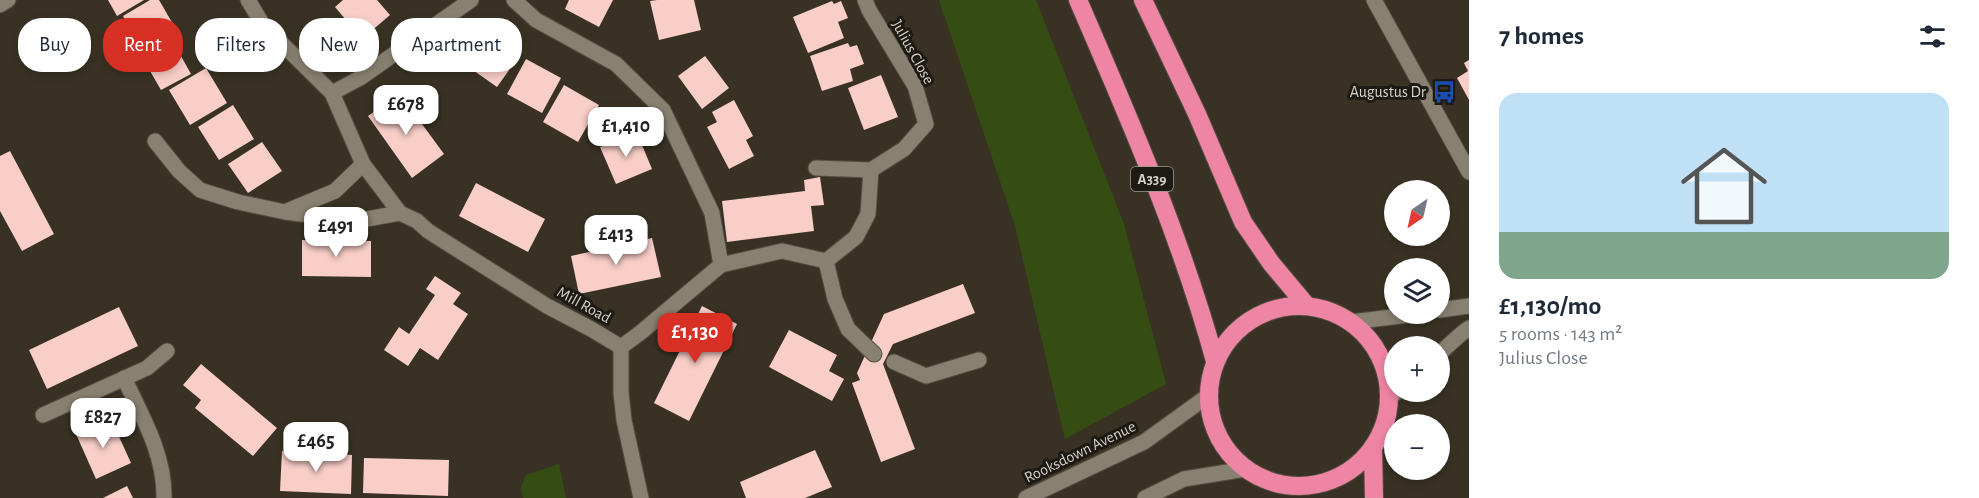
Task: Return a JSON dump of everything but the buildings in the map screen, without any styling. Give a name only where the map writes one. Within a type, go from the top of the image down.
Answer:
[{"type":"highway","name":"A339","points":[[1078,0],[1129,119],[1176,240],[1204,321],[1215,361]]},
{"type":"highway","points":[[1143,0],[1197,114],[1244,222],[1271,263],[1307,306]]},
{"type":"highway","points":[[1384,367],[1380,355],[1367,337],[1351,322],[1337,314],[1307,306],[1279,307],[1252,318],[1230,337],[1215,361],[1209,384],[1213,423],[1226,448],[1246,468],[1298,492],[1339,477],[1358,464],[1382,432],[1391,402]]},
{"type":"highway","points":[[1373,447],[1374,498]]},
{"type":"street","points":[[0,5],[8,0]]},
{"type":"street","name":"Mill Road","points":[[248,0],[262,25],[332,93],[363,164],[400,213],[417,221],[436,237],[537,300],[621,347],[621,393],[624,420],[641,498]]},
{"type":"street","points":[[332,93],[360,78],[471,0]]},
{"type":"street","points":[[514,0],[536,20],[616,64],[663,110],[712,213],[721,265]]},
{"type":"street","name":"Julius Close","points":[[865,0],[915,87],[926,124],[904,149],[871,170]]},
{"type":"street","points":[[1374,0],[1469,172]]},
{"type":"street","points":[[155,141],[179,171],[200,190],[238,202],[285,212],[356,221],[400,213]]},
{"type":"street","points":[[285,212],[335,191],[363,164]]},
{"type":"street","points":[[816,168],[871,170],[868,214],[856,237],[826,261]]},
{"type":"street","points":[[621,347],[721,265],[782,251],[826,261]]},
{"type":"street","points":[[826,261],[835,299],[848,329],[874,354]]},
{"type":"street","points":[[1450,309],[1469,306]]},
{"type":"street","points":[[1351,322],[1384,318]]},
{"type":"street","points":[[1450,344],[1469,328]]},
{"type":"street","points":[[43,415],[147,368],[167,351]]},
{"type":"street","points":[[894,363],[926,376],[979,360]]},
{"type":"street","points":[[124,378],[153,441],[165,484],[164,498]]},
{"type":"street","name":"Rooksdown Avenue","points":[[1026,498],[1144,442],[1209,395]]},
{"type":"street","points":[[1145,498],[1184,479],[1246,468]]},
{"type":"green space","points":[[939,0],[1036,0],[1124,224],[1166,384],[1065,439],[1015,226]]},
{"type":"green space","points":[[559,464],[566,498],[523,498],[521,487],[526,475]]},
{"type":"place","name":"Augustus Dr","points":[[1444,92]]}]
